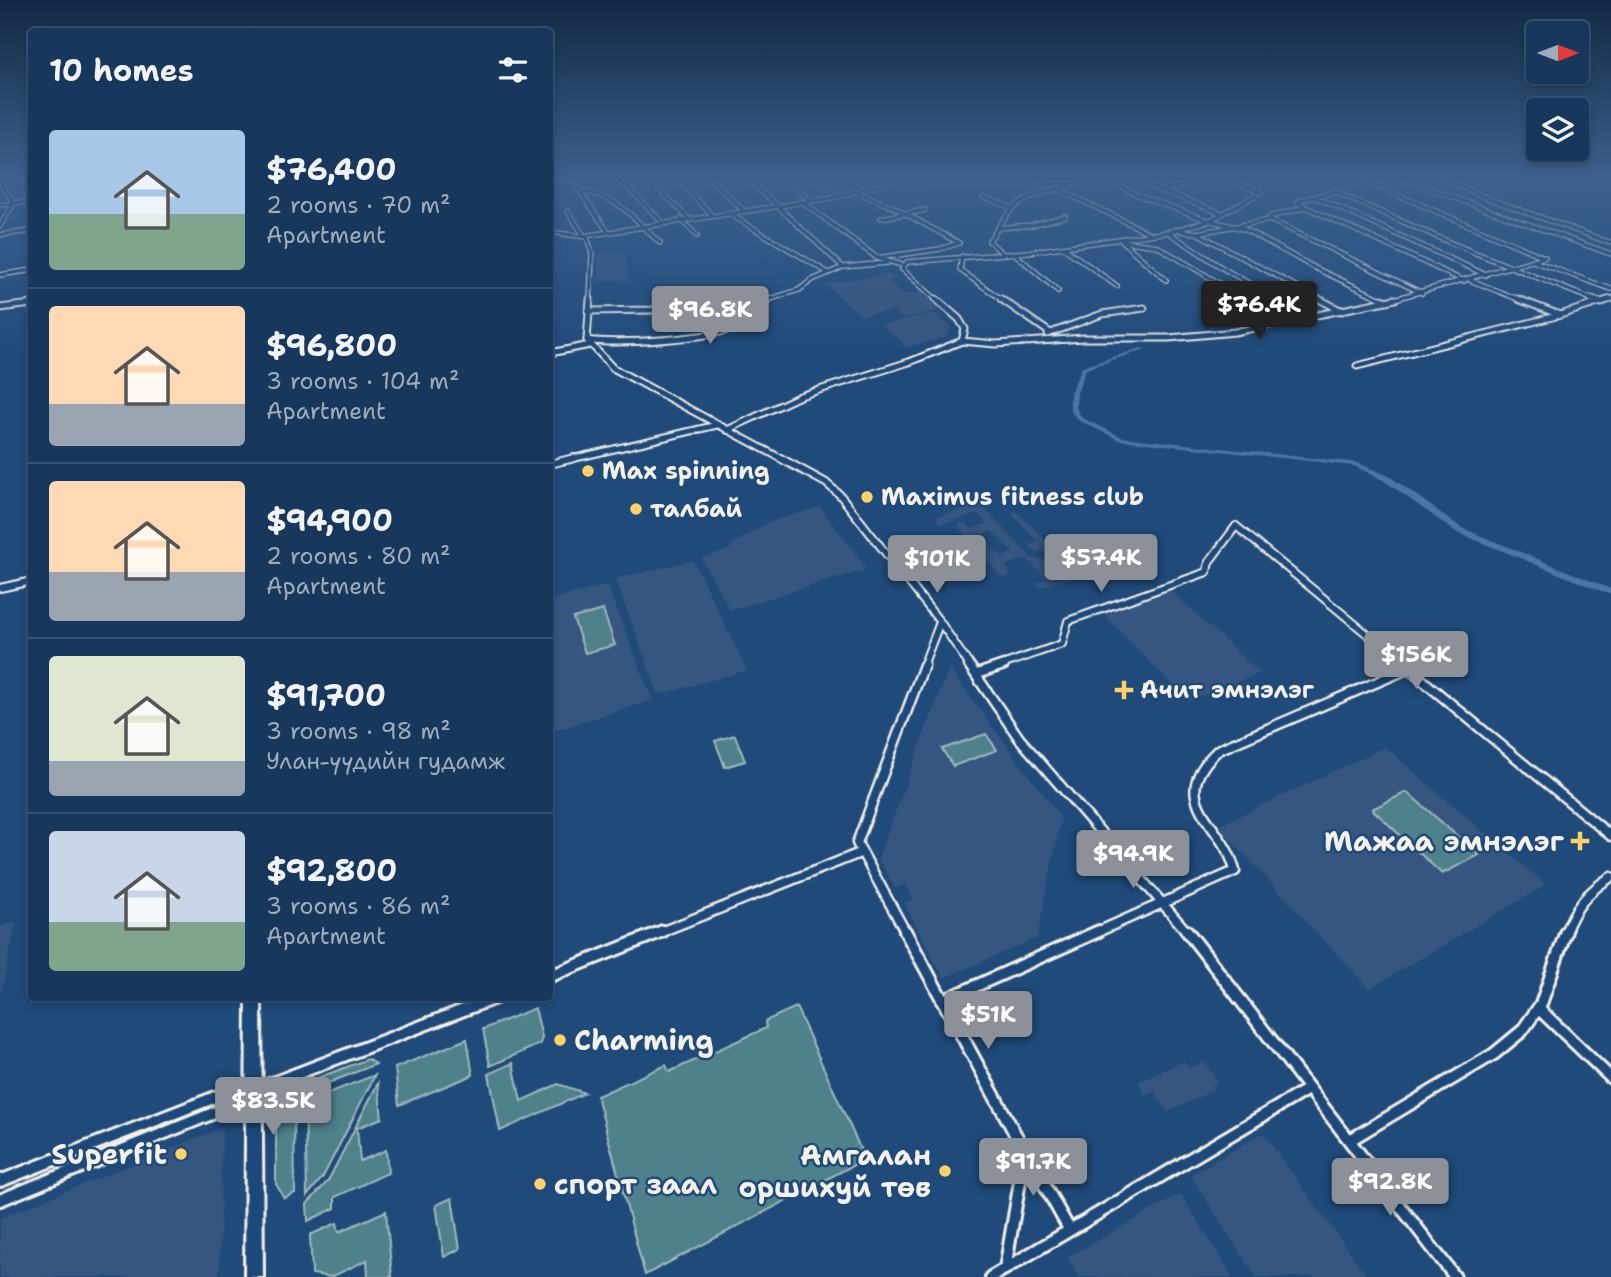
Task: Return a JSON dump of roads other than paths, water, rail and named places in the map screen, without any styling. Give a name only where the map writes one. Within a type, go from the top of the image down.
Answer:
[{"type":"main road","points":[[254,1001],[254,1277]]},
{"type":"street","points":[[581,236],[590,242],[593,260],[588,342],[613,368],[827,483],[840,495],[940,622],[1019,738],[1068,797],[1163,901],[1455,1277]]},
{"type":"street","points":[[651,236],[660,243]]},
{"type":"street","points":[[766,236],[827,272]]},
{"type":"street","points":[[808,236],[844,267]]},
{"type":"street","points":[[847,236],[887,263]]},
{"type":"street","points":[[877,258],[943,249],[959,243],[945,236]]},
{"type":"street","points":[[992,236],[989,240],[1004,254]]},
{"type":"street","points":[[713,332],[736,327],[759,304],[799,290],[827,272],[844,267],[887,263],[902,265],[915,260],[1015,254],[1148,236]]},
{"type":"street","points":[[1173,236],[1224,269],[1310,317]]},
{"type":"street","points":[[1202,236],[1342,311]]},
{"type":"street","points":[[1255,236],[1315,268],[1388,301]]},
{"type":"street","points":[[1302,236],[1422,293]]},
{"type":"street","points":[[1368,236],[1466,281],[1560,315]]},
{"type":"street","points":[[1399,236],[1486,275]]},
{"type":"street","points":[[1436,236],[1602,303]]},
{"type":"street","points":[[727,430],[800,396],[909,362],[962,341],[996,344],[1043,340],[1192,337],[1388,301],[1545,257],[1494,236]]},
{"type":"street","points":[[1560,236],[1611,254]]},
{"type":"street","points":[[1591,236],[1611,243]]},
{"type":"street","points":[[1122,240],[1166,280]]},
{"type":"street","points":[[1122,240],[1129,244],[1157,246],[1285,322]]},
{"type":"street","points":[[1063,248],[1117,286]]},
{"type":"street","points":[[1015,254],[1058,290]]},
{"type":"street","points":[[962,256],[960,270],[1049,332]]},
{"type":"street","points":[[1532,261],[1611,289]]},
{"type":"street","points":[[902,265],[959,319],[965,328],[962,341]]},
{"type":"street","points":[[0,275],[28,271]]},
{"type":"street","points":[[588,311],[653,310],[740,292]]},
{"type":"street","points":[[1357,366],[1560,315],[1611,299]]},
{"type":"street","points":[[0,308],[28,304]]},
{"type":"street","points":[[553,351],[588,342],[631,342],[759,326],[763,321],[759,304]]},
{"type":"street","points":[[1043,340],[1049,332],[1102,314],[1144,308]]},
{"type":"street","points":[[553,463],[717,425]]},
{"type":"street","points":[[977,674],[1062,644],[1068,621],[1207,572],[1209,562],[1236,526],[1611,836]]},
{"type":"street","points":[[0,588],[28,582]]},
{"type":"street","points":[[940,622],[857,843],[860,853],[1069,1230]]},
{"type":"street","points":[[942,1001],[1235,871],[1233,862],[1195,796],[1194,779],[1208,758],[1252,735],[1410,668]]},
{"type":"street","points":[[553,975],[860,853]]},
{"type":"street","points":[[1350,1140],[1495,1053],[1529,1024],[1539,1009],[1576,908],[1588,889],[1611,877]]},
{"type":"street","points":[[0,1200],[231,1106],[254,1090],[487,1001]]},
{"type":"street","points":[[1539,1009],[1611,1078]]},
{"type":"street","points":[[991,1277],[1007,1273],[1069,1230],[1308,1089]]},
{"type":"street","points":[[0,1181],[231,1091],[254,1090]]},
{"type":"street","points":[[1007,1273],[1026,1152]]},
{"type":"waterway","points":[[1143,349],[1084,368],[1073,393],[1073,407],[1080,419],[1121,439],[1356,464],[1386,478],[1459,530],[1611,592]]},
{"type":"place","name":"Max spinning","points":[[588,471]]},
{"type":"place","name":"Maximus fitness club","points":[[867,497]]},
{"type":"place","name":"талбай","points":[[636,509]]},
{"type":"place","name":"Ачит эмнэлэг","points":[[1124,690]]},
{"type":"place","name":"Maжаа эмнэлэг","points":[[1580,841]]},
{"type":"place","name":"Charming","points":[[560,1040]]},
{"type":"place","name":"Superfit","points":[[181,1154]]},
{"type":"place","name":"Амгалан оршихуй төв","points":[[945,1171]]},
{"type":"place","name":"спорт заал","points":[[540,1184]]}]
